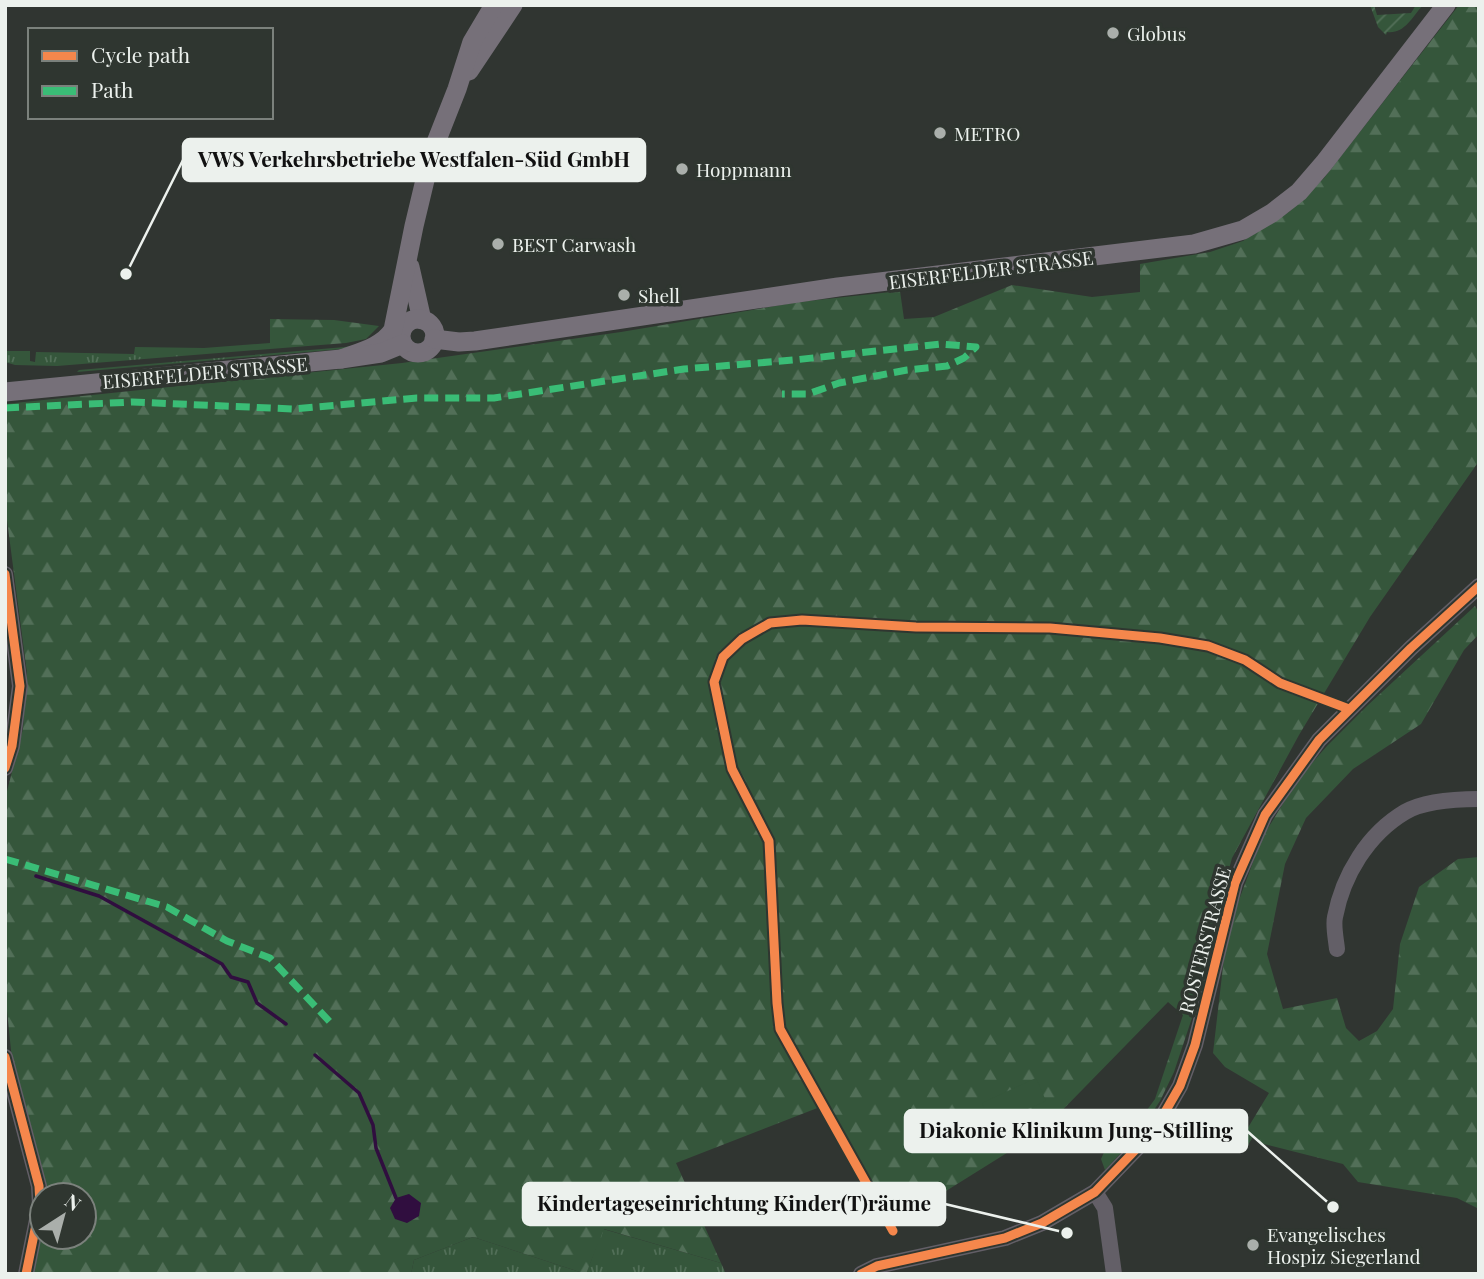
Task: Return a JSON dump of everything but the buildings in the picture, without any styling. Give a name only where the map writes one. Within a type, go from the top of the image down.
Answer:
[{"type":"main road","name":"EISERFELDER STRASSE","points":[[5,392],[341,359],[381,353],[402,344],[413,353],[423,353],[435,339],[475,341],[838,287],[1194,244],[1243,230],[1272,214],[1299,192],[1446,5]]},
{"type":"main road","points":[[341,359],[373,347],[389,337],[393,330],[431,155],[457,89],[507,6]]},
{"type":"main road","points":[[409,259],[416,321]]},
{"type":"main road","points":[[416,321],[430,325],[435,339]]},
{"type":"main road","points":[[402,344],[401,334],[416,321]]},
{"type":"main road","points":[[5,377],[33,389]]},
{"type":"street","points":[[5,575],[20,686],[12,746],[5,768]]},
{"type":"street","name":"ROSTERSTRASSE","points":[[861,1274],[877,1266],[1005,1238],[1042,1223],[1095,1192],[1113,1176],[1161,1119],[1180,1086],[1195,1045],[1235,883],[1265,815],[1277,795],[1320,740],[1411,648],[1479,586]]},
{"type":"street","points":[[1337,949],[1334,918],[1352,867],[1375,835],[1407,811],[1447,800],[1479,799]]},
{"type":"street","points":[[5,1057],[38,1186],[40,1205],[26,1274]]},
{"type":"street","points":[[1095,1192],[1105,1208],[1114,1274]]},
{"type":"green space","points":[[1370,5],[1374,5],[1377,15],[1411,13],[1416,5],[1422,6],[1403,28],[1387,32],[1386,35],[1378,27]]},
{"type":"green space","points":[[1459,5],[1479,5],[1479,461],[1370,617],[1299,735],[1232,858],[1207,948],[1193,1015],[1174,1072],[1160,1101],[1135,1138],[1105,1170],[1101,1159],[1106,1148],[1117,1151],[1155,1099],[1183,1015],[1168,1002],[1042,1131],[890,1226],[820,1107],[676,1163],[721,1263],[604,1229],[586,1274],[473,1237],[414,1260],[411,1274],[31,1274],[37,1251],[98,1251],[98,1181],[40,1181],[12,1060],[5,991],[5,799],[23,729],[27,673],[5,505],[5,404],[402,363],[621,332],[799,302],[900,291],[904,319],[934,317],[1012,285],[1092,297],[1140,292],[1140,264],[1210,252],[1243,241],[1289,212],[1324,178]]},
{"type":"green space","points":[[270,319],[334,320],[379,326],[366,339],[270,349]]},
{"type":"green space","points":[[270,343],[270,349],[57,366],[15,365],[5,362],[5,351],[30,351],[30,361],[35,362],[36,352],[134,354],[135,347],[204,348]]},
{"type":"green space","points":[[369,343],[342,349],[77,372],[79,370]]},
{"type":"green space","points":[[1475,606],[1479,613],[1479,634],[1464,650],[1421,724],[1353,769],[1306,818],[1285,864],[1267,954],[1283,1009],[1337,998],[1346,1028],[1359,1041],[1377,1031],[1393,1009],[1400,944],[1419,887],[1458,859],[1479,857],[1479,1209],[1457,1198],[1358,1182],[1343,1164],[1260,1143],[1253,1137],[1246,1148],[1238,1144],[1269,1093],[1225,1067],[1213,1053],[1224,958],[1233,916],[1262,838],[1298,779],[1327,746]]},
{"type":"green space","points":[[1036,1078],[1046,1101],[992,1125],[982,1103]]},
{"type":"green space","points":[[603,1229],[721,1263],[726,1274],[586,1274]]},
{"type":"green space","points":[[473,1237],[586,1274],[411,1274],[414,1260]]},
{"type":"shaded area","points":[[409,1194],[421,1203],[419,1216],[407,1223],[395,1219],[390,1208],[396,1198]]},
{"type":"waterway","points":[[36,876],[99,896],[222,964],[231,977],[248,982],[257,1003],[286,1024]]},
{"type":"waterway","points":[[315,1055],[359,1093],[373,1125],[376,1148],[396,1198]]},
{"type":"marked path","points":[[5,408],[132,402],[294,409],[417,398],[494,398],[684,369],[941,344],[976,347],[964,358],[947,366],[907,370],[839,383],[808,394],[782,394]]},
{"type":"marked path","points":[[5,859],[167,907],[227,941],[270,958],[330,1022]]},
{"type":"cycle path","points":[[5,574],[20,686],[12,746],[5,768]]},
{"type":"cycle path","points":[[861,1274],[877,1266],[1005,1238],[1042,1223],[1095,1192],[1143,1142],[1161,1119],[1180,1086],[1195,1045],[1235,883],[1265,815],[1319,740],[1411,648],[1479,586]]},
{"type":"cycle path","points":[[893,1231],[780,1029],[769,841],[732,769],[714,682],[723,657],[742,639],[770,623],[802,620],[916,627],[1050,628],[1160,638],[1208,646],[1245,660],[1280,683],[1349,709]]},
{"type":"cycle path","points":[[5,1057],[39,1186],[40,1205],[26,1274]]},
{"type":"place","name":"Globus","points":[[1113,33]]},
{"type":"place","name":"METRO","points":[[940,133]]},
{"type":"place","name":"Hoppmann","points":[[682,169]]},
{"type":"place","name":"BEST Carwash","points":[[498,244]]},
{"type":"place","name":"VWS Verkehrsbetriebe Westfalen-Süd GmbH","points":[[126,274]]},
{"type":"place","name":"Shell","points":[[624,295]]},
{"type":"place","name":"Diakonie Klinikum Jung-Stilling","points":[[1333,1207]]},
{"type":"place","name":"Kindertageseinrichtung Kinder(T)räume","points":[[1067,1233]]},
{"type":"place","name":"Evangelisches Hospiz Siegerland","points":[[1253,1245]]}]
